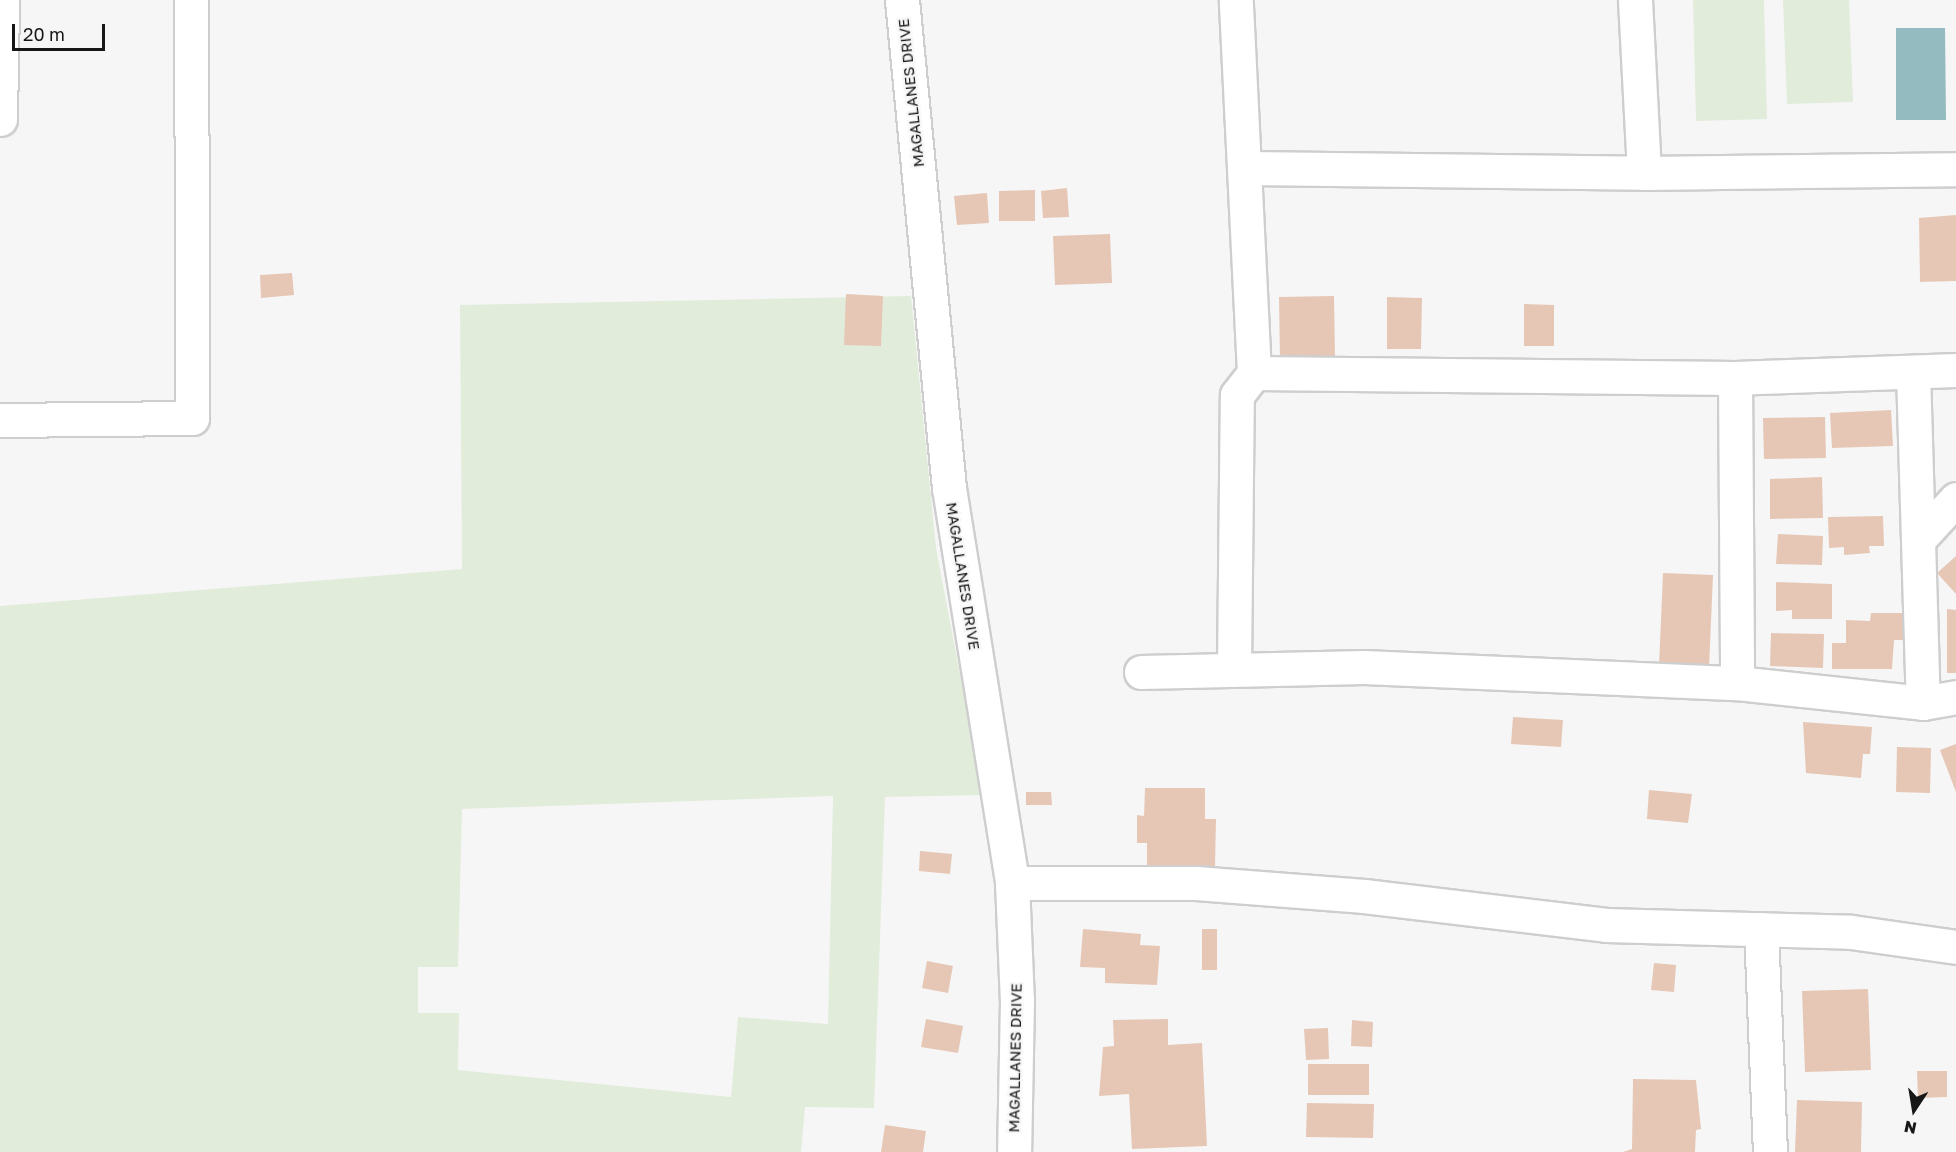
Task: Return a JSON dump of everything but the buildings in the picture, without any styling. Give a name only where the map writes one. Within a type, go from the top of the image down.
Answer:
[{"type":"street","points":[[0,119],[2,0]]},
{"type":"street","points":[[0,420],[192,418],[191,0]]},
{"type":"street","name":"MAGALLANES DRIVE","points":[[902,0],[949,488],[1012,883],[1017,1000],[1014,1152]]},
{"type":"street","points":[[1234,668],[1237,395],[1254,373],[1248,168],[1236,0]]},
{"type":"street","points":[[1635,0],[1644,173]]},
{"type":"street","points":[[1248,168],[1644,173],[1956,169]]},
{"type":"street","points":[[1254,373],[1735,378],[1956,370]]},
{"type":"street","points":[[1912,372],[1923,703]]},
{"type":"street","points":[[1735,378],[1737,683]]},
{"type":"street","points":[[1918,540],[1956,499]]},
{"type":"street","points":[[1141,672],[1234,668],[1364,667],[1737,683],[1923,703],[1956,697]]},
{"type":"street","points":[[1012,883],[1196,883],[1364,896],[1606,925],[1851,932],[1956,947]]},
{"type":"street","points":[[1761,929],[1770,1152]]},
{"type":"green space","points":[[1693,0],[1764,0],[1767,119],[1696,121]]},
{"type":"green space","points":[[1783,0],[1849,0],[1853,102],[1787,104]]},
{"type":"green space","points":[[911,296],[936,548],[983,795],[885,797],[874,1108],[805,1107],[801,1152],[0,1152],[0,606],[462,569],[460,305]],"holes":[[[833,796],[828,1024],[738,1017],[731,1097],[458,1070],[459,1013],[418,1013],[418,967],[458,967],[462,809]]]},
{"type":"water","points":[[1896,28],[1945,28],[1946,120],[1896,120]]}]
